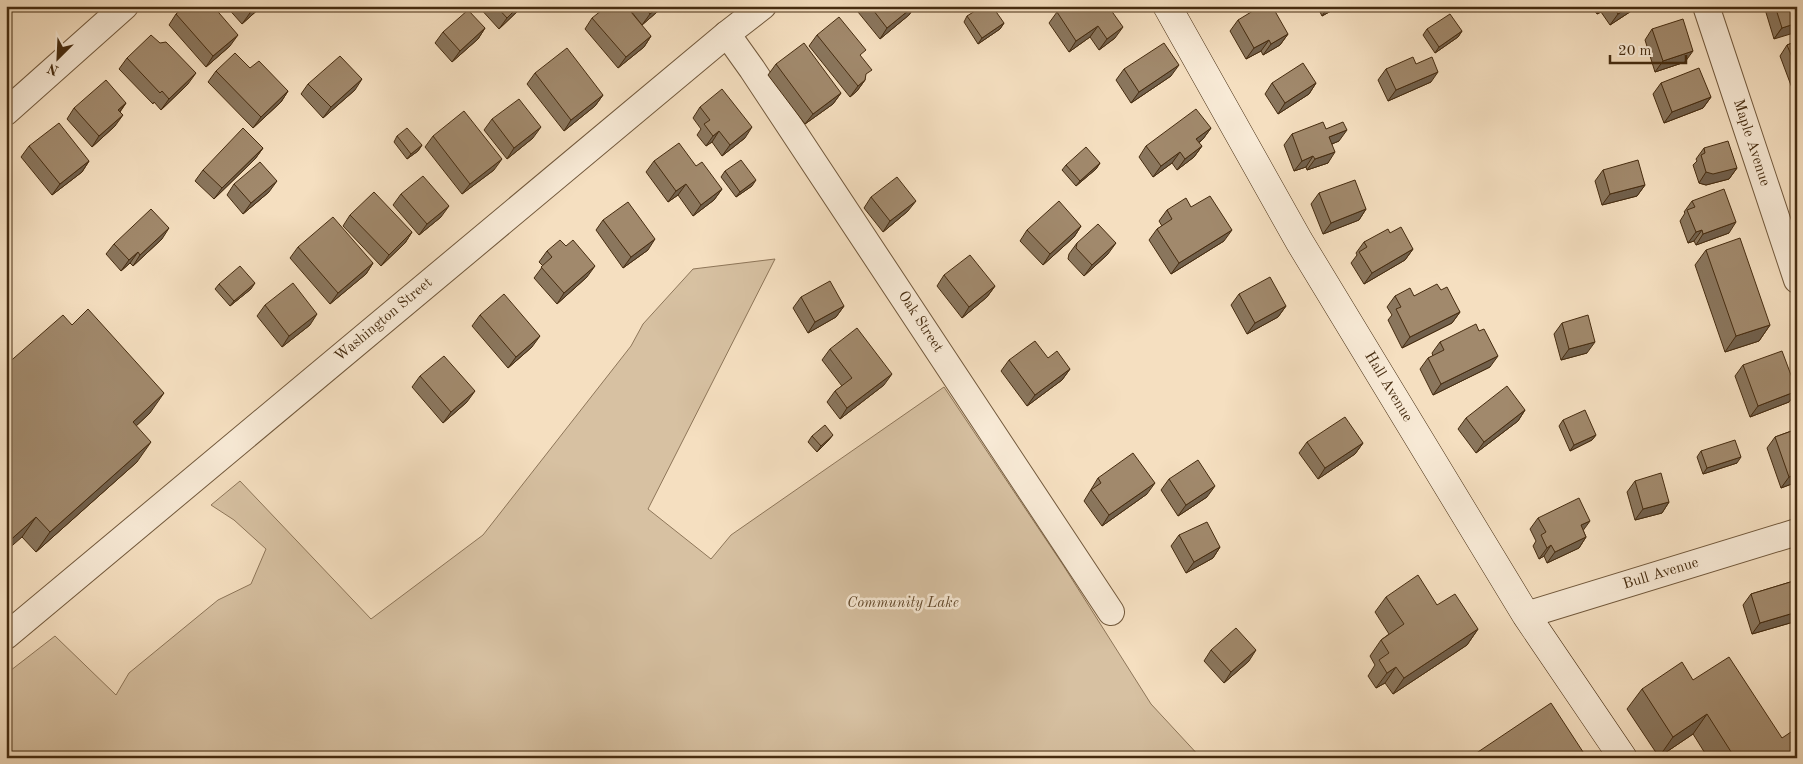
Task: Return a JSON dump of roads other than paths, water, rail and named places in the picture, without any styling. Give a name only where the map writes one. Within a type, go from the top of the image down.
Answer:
[{"type":"main road","name":"Hall Avenue","points":[[1167,6],[1299,241],[1526,616],[1623,758]]},
{"type":"street","points":[[6,112],[125,6]]},
{"type":"street","name":"Washington Street","points":[[6,636],[727,34],[763,6]]},
{"type":"street","name":"Maple Avenue","points":[[1706,6],[1797,280]]},
{"type":"street","name":"Oak Street","points":[[727,34],[1111,612]]},
{"type":"street","name":"Bull Avenue","points":[[1526,616],[1797,532]]},
{"type":"park label","name":"Community Lake","points":[[903,603]]}]
